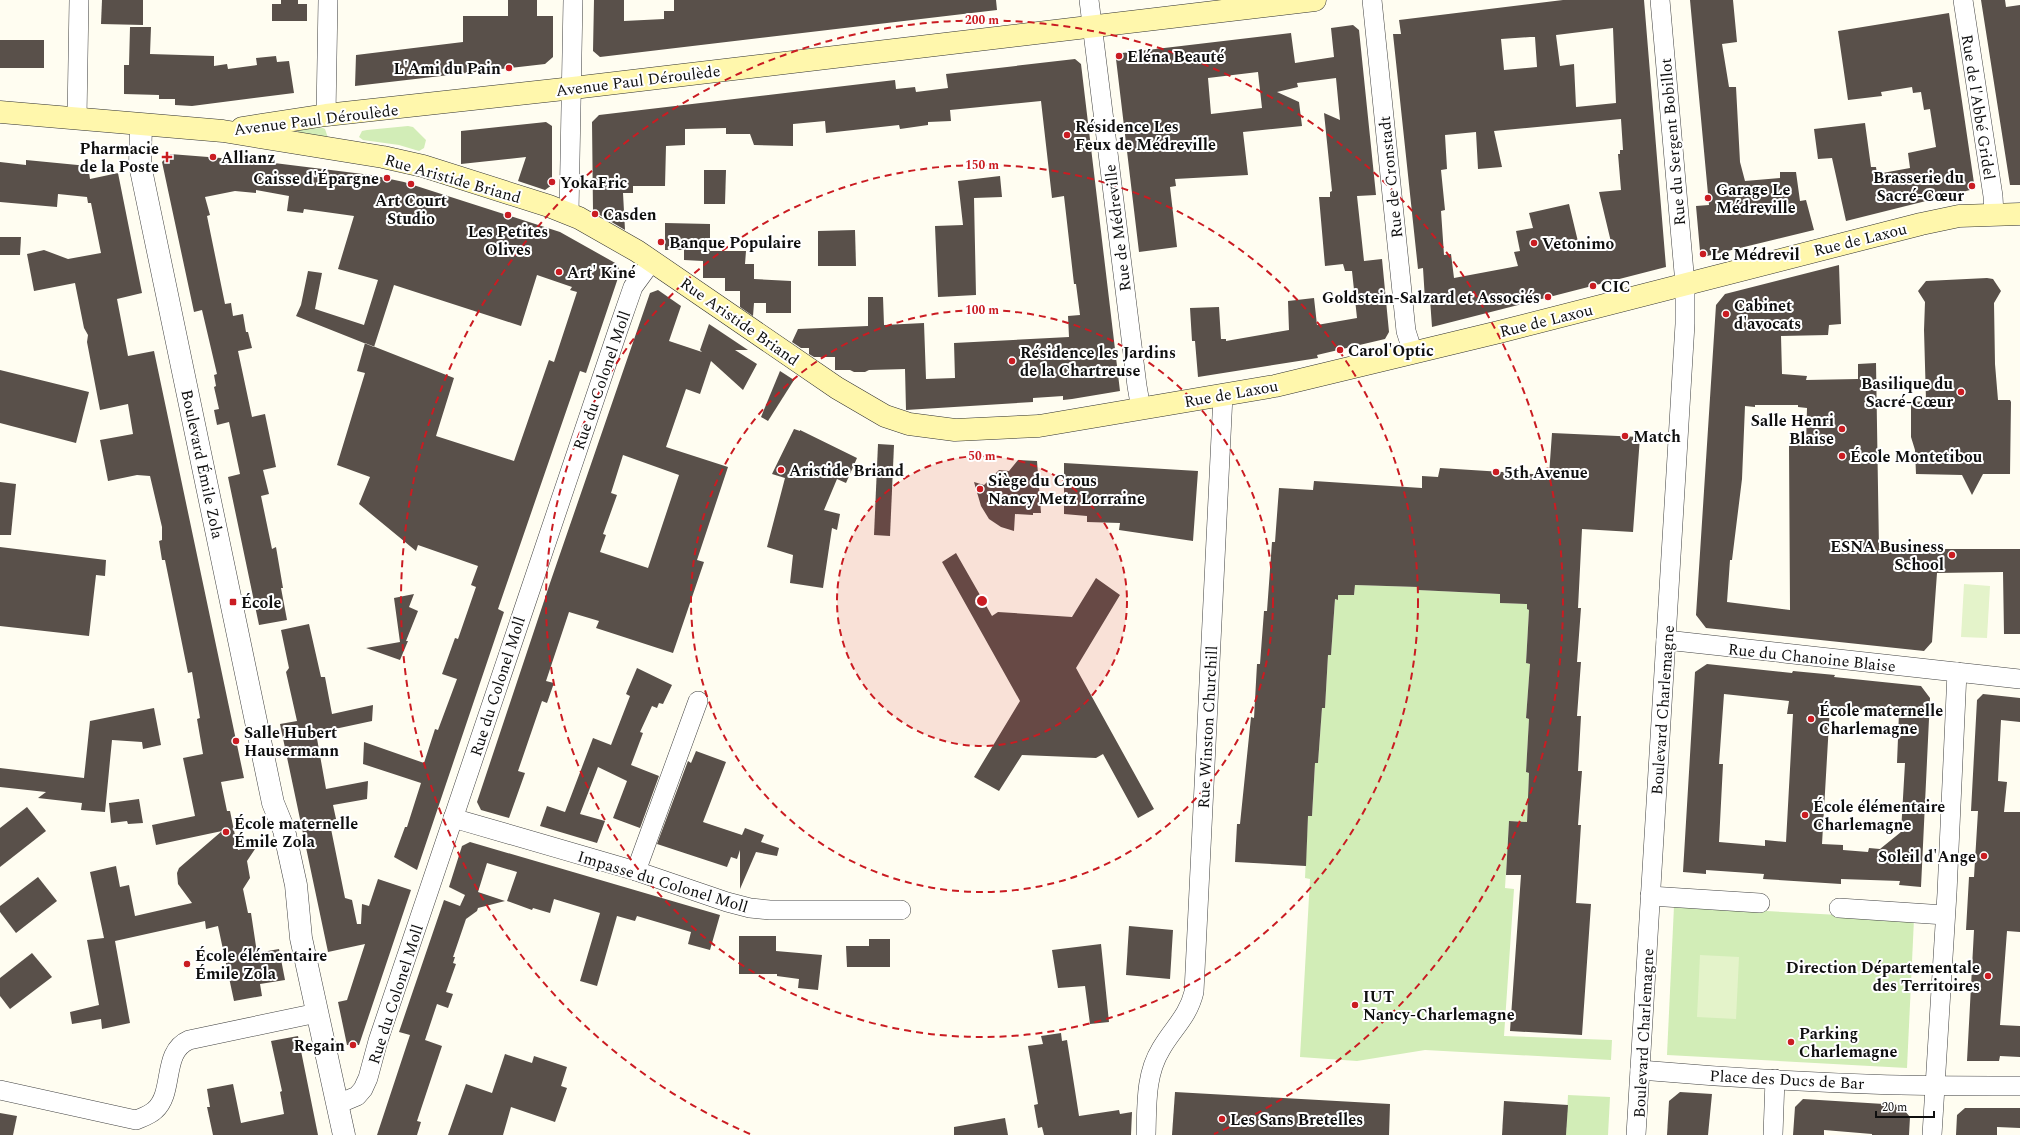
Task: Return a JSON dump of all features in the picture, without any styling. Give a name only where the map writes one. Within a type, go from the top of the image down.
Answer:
[{"type":"main road","name":"Avenue Paul Déroulède","points":[[223,131],[326,115],[573,88],[1315,0]]},
{"type":"main road","name":"Avenue Paul Déroulède","points":[[0,112],[223,131],[347,152]]},
{"type":"main road","points":[[326,115],[347,152]]},
{"type":"main road","name":"Rue Aristide Briand","points":[[347,152],[423,166],[569,213],[652,261],[837,388],[884,416],[894,420],[923,427],[955,430],[1039,426],[1141,409]]},
{"type":"main road","name":"Rue de Laxou","points":[[1141,409],[1282,384],[1413,353],[1921,224],[1959,216],[2020,214]]},
{"type":"street","points":[[77,118],[79,0]]},
{"type":"street","points":[[326,115],[328,0]]},
{"type":"street","points":[[569,213],[573,88],[573,0]]},
{"type":"street","name":"Rue de Médreville","points":[[1090,0],[1141,409]]},
{"type":"street","name":"Rue de Cronstadt","points":[[1372,0],[1406,331],[1413,353]]},
{"type":"street","name":"Rue du Sergent Bobillot","points":[[1660,0],[1685,284]]},
{"type":"street","name":"Rue de l'Abbé Gridel","points":[[1963,0],[1993,196],[1994,215]]},
{"type":"street","name":"Boulevard Émile Zola","points":[[141,124],[140,165],[273,803],[270,833],[281,888],[301,938],[344,1135]]},
{"type":"street","name":"Rue du Colonel Moll","points":[[338,1104],[357,1096],[368,1078],[378,1041],[573,460],[631,294],[640,277],[652,261]]},
{"type":"street","name":"Boulevard Charlemagne","points":[[1636,1135],[1685,324],[1685,284]]},
{"type":"street","name":"Rue Winston Churchill","points":[[1146,1135],[1149,1077],[1160,1050],[1187,1013],[1194,992],[1223,395]]},
{"type":"street","name":"Rue du Chanoine Blaise","points":[[1666,640],[2020,679]]},
{"type":"street","points":[[1932,1135],[1957,672]]},
{"type":"street","points":[[636,871],[698,700]]},
{"type":"street","name":"Impasse du Colonel Moll","points":[[454,818],[636,871],[750,908],[770,910],[901,910]]},
{"type":"street","points":[[1650,896],[1760,903]]},
{"type":"street","points":[[1839,908],[1945,915]]},
{"type":"street","points":[[0,1090],[136,1120],[145,1117],[155,1110],[161,1102],[174,1053],[180,1043],[318,1013]]},
{"type":"street","name":"Place des Ducs de Bar","points":[[1640,1070],[1775,1079],[1935,1087],[2020,1086]]},
{"type":"street","points":[[1773,1135],[1775,1079]]},
{"type":"green space","points":[[408,126],[413,127],[426,140],[424,148],[419,151],[399,145],[363,140],[359,137],[362,131]]},
{"type":"green space","points":[[300,129],[325,129],[328,138],[297,136]]},
{"type":"green space","points":[[1964,584],[1990,586],[1987,638],[1961,637]]},
{"type":"green space","points":[[1355,585],[1418,587],[1419,590],[1500,594],[1500,603],[1527,604],[1527,609],[1529,610],[1526,663],[1530,664],[1526,718],[1529,719],[1526,772],[1529,773],[1527,822],[1509,821],[1505,888],[1514,889],[1504,1036],[1612,1040],[1611,1060],[1425,1050],[1357,1061],[1300,1057],[1310,879],[1305,878],[1308,816],[1312,816],[1315,763],[1318,763],[1322,708],[1325,708],[1328,655],[1331,655],[1335,599],[1338,600],[1338,595],[1354,595]]},
{"type":"green space","points":[[1674,906],[1914,919],[1907,1068],[1667,1055]]},
{"type":"green space","points":[[1700,955],[1739,957],[1736,1019],[1697,1017]]},
{"type":"green space","points":[[1568,1095],[1610,1097],[1608,1135],[1566,1135]]},
{"type":"building","points":[[102,0],[143,0],[143,25],[101,24]]},
{"type":"building","points":[[281,0],[298,0],[298,4],[307,4],[307,21],[272,21],[272,4],[281,4]]},
{"type":"building","points":[[508,0],[537,0],[537,16],[553,16],[553,57],[545,64],[355,86],[356,55],[463,42],[463,16],[508,16]]},
{"type":"building","points":[[594,0],[624,0],[624,21],[664,19],[664,11],[674,11],[674,0],[996,0],[997,10],[600,57],[593,51]]},
{"type":"building","points":[[1563,0],[1644,0],[1666,267],[1432,327],[1430,299],[1425,300],[1423,268],[1418,269],[1393,34],[1401,34],[1399,20]],"holes":[[[1613,28],[1616,103],[1576,107],[1574,64],[1560,66],[1556,35]],[[1535,37],[1537,67],[1504,70],[1501,39]],[[1621,119],[1623,150],[1620,150],[1620,154],[1618,154],[1621,190],[1599,192],[1611,242],[1580,250],[1569,204],[1529,213],[1533,228],[1516,231],[1520,251],[1514,252],[1518,266],[1454,278],[1451,254],[1444,255],[1441,211],[1445,210],[1441,170],[1447,169],[1445,135],[1476,132],[1478,169],[1502,167],[1494,131]]]},
{"type":"building","points":[[1690,0],[1733,0],[1737,42],[1722,44],[1729,87],[1736,87],[1740,162],[1745,181],[1780,178],[1780,172],[1796,172],[1800,201],[1806,200],[1814,230],[1707,256],[1700,251],[1696,206],[1709,205]]},
{"type":"building","points":[[1981,0],[2005,0],[2006,7],[2020,5],[2020,185],[2010,185]]},
{"type":"building","points":[[1949,13],[1974,183],[1970,190],[1846,221],[1832,158],[1818,159],[1814,129],[1865,123],[1871,167],[1876,167],[1877,174],[1910,168],[1908,153],[1936,147],[1930,109],[1924,110],[1921,92],[1913,93],[1912,87],[1881,92],[1882,96],[1848,100],[1838,31]]},
{"type":"building","points":[[1353,25],[1359,30],[1376,195],[1357,196],[1364,261],[1382,259],[1389,332],[1385,339],[1317,355],[1318,358],[1198,377],[1195,341],[1192,341],[1190,308],[1219,307],[1221,339],[1226,339],[1226,341],[1289,330],[1288,301],[1314,298],[1317,325],[1357,318],[1352,271],[1345,271],[1343,264],[1325,266],[1319,197],[1330,197],[1330,192],[1332,191],[1324,113],[1340,120],[1336,78],[1297,83],[1298,87],[1277,92],[1299,102],[1302,126],[1243,132],[1248,175],[1175,179],[1176,186],[1170,187],[1177,247],[1139,252],[1116,59],[1122,53],[1291,33],[1295,63],[1334,57],[1331,28]],"holes":[[[1258,72],[1262,108],[1211,114],[1208,78]]]},
{"type":"building","points":[[130,27],[151,27],[150,54],[214,56],[214,66],[227,64],[228,69],[257,65],[256,58],[276,56],[277,62],[289,61],[294,93],[192,106],[175,105],[175,99],[159,99],[159,95],[124,94],[124,65],[129,65]]},
{"type":"building","points":[[0,40],[44,40],[44,68],[0,68]]},
{"type":"building","points":[[1075,59],[1081,64],[1120,391],[1063,400],[1063,396],[1033,398],[1033,402],[906,410],[905,369],[869,370],[865,372],[835,370],[835,357],[814,357],[809,354],[809,348],[801,348],[792,342],[798,329],[868,326],[868,297],[883,297],[884,325],[924,323],[926,379],[955,378],[954,343],[1069,337],[1068,316],[1080,315],[1076,284],[1074,284],[1064,196],[1052,198],[1041,101],[950,110],[951,121],[928,122],[928,125],[900,129],[899,125],[826,133],[825,121],[793,124],[793,146],[754,145],[750,134],[726,134],[726,128],[685,129],[685,145],[666,146],[665,186],[633,186],[633,193],[623,193],[625,230],[593,211],[592,122],[599,115],[895,80],[896,89],[915,87],[916,92],[948,88],[946,74]]},
{"type":"building","points":[[546,122],[552,126],[552,185],[545,190],[518,181],[526,157],[461,164],[461,131]]},
{"type":"building","points":[[170,154],[258,161],[371,175],[404,182],[560,232],[617,264],[620,272],[586,373],[580,371],[498,609],[504,612],[417,870],[394,857],[405,827],[407,827],[421,783],[363,764],[364,742],[424,763],[435,729],[438,730],[457,679],[442,674],[455,638],[458,639],[476,587],[471,585],[478,566],[418,545],[416,551],[359,504],[370,477],[337,465],[365,373],[357,371],[365,343],[296,316],[301,305],[308,271],[322,273],[315,309],[364,325],[378,280],[338,269],[354,216],[304,209],[303,213],[287,211],[289,196],[256,190],[256,193],[235,191],[205,197],[210,215],[207,216],[225,304],[231,303],[233,316],[243,314],[246,332],[248,332],[252,348],[238,351],[252,417],[265,414],[276,467],[263,470],[269,494],[261,496],[272,549],[276,547],[287,620],[259,625],[228,477],[240,474],[229,422],[217,425],[214,410],[219,409],[214,387],[216,386],[214,375],[217,374],[202,310],[194,312],[162,162]],"holes":[[[537,275],[572,287],[570,290],[577,292],[554,362],[549,360],[514,461],[436,436],[454,378],[374,347],[394,285],[521,326]]]},
{"type":"building","points":[[26,160],[88,166],[90,179],[118,173],[142,293],[117,299],[128,356],[154,351],[244,778],[221,782],[227,811],[230,811],[238,850],[257,846],[247,861],[250,878],[243,889],[248,913],[251,913],[257,953],[279,949],[285,980],[260,984],[262,996],[234,1001],[218,926],[206,929],[205,921],[115,941],[130,1023],[102,1029],[101,1019],[72,1024],[70,1012],[99,1005],[87,940],[104,938],[90,872],[116,866],[120,887],[129,885],[135,916],[192,903],[178,884],[177,873],[179,868],[222,831],[156,845],[152,825],[195,816],[183,758],[203,754],[197,719],[200,718],[192,672],[188,673],[165,560],[162,560],[159,541],[162,540],[162,527],[150,476],[137,475],[108,481],[100,440],[133,434],[128,404],[100,410],[87,342],[88,335],[84,328],[75,283],[34,291],[27,254],[44,250],[68,259],[101,253],[91,203],[88,203],[87,197],[58,194],[57,207],[0,202],[0,162],[26,165]]},
{"type":"building","points":[[704,170],[726,170],[725,204],[704,204]]},
{"type":"building","points":[[1000,176],[1002,197],[974,198],[976,295],[938,297],[935,226],[963,225],[958,181]]},
{"type":"building","points":[[665,223],[710,224],[710,251],[746,251],[745,264],[754,264],[754,279],[791,281],[791,313],[766,313],[766,303],[754,303],[753,316],[740,307],[740,291],[725,291],[725,278],[703,278],[703,261],[684,260],[684,250],[665,250]]},
{"type":"building","points":[[855,230],[856,266],[818,266],[818,231]]},
{"type":"building","points":[[0,237],[21,237],[20,255],[0,255]]},
{"type":"building","points":[[1839,265],[1841,324],[1829,325],[1828,335],[1781,336],[1782,374],[1807,376],[1806,380],[1858,379],[1858,364],[1876,363],[1879,549],[2020,549],[2020,634],[2004,634],[2003,572],[1937,573],[1932,642],[1924,651],[1706,628],[1696,615],[1716,305],[1725,294]],"holes":[[[1798,405],[1798,407],[1807,408],[1806,444],[1789,444],[1790,610],[1727,602],[1730,560],[1732,560],[1742,479],[1745,406]]]},
{"type":"building","name":"Basilique du Sacré-Cœur","points":[[1993,279],[2001,291],[1994,303],[1995,364],[1998,400],[2010,400],[2011,402],[2010,474],[1983,474],[1972,495],[1962,475],[1916,474],[1915,450],[1911,437],[1911,405],[1913,405],[1913,402],[1926,401],[1924,330],[1925,302],[1918,291],[1926,281]]},
{"type":"building","points":[[658,290],[681,306],[669,341],[702,352],[700,350],[709,324],[748,350],[735,350],[757,364],[743,390],[711,361],[700,394],[686,389],[666,447],[728,467],[697,560],[704,562],[673,653],[596,628],[599,621],[569,612],[546,681],[554,683],[547,703],[542,701],[518,771],[525,773],[509,818],[481,810],[477,802],[550,583],[650,293]],"holes":[[[623,455],[679,475],[648,568],[600,552],[606,535],[603,534],[617,495],[611,493]]]},
{"type":"building","points":[[0,370],[89,392],[76,443],[0,423]]},
{"type":"building","points":[[780,371],[794,380],[768,421],[761,417]]},
{"type":"building","points":[[794,429],[800,430],[857,458],[846,483],[837,479],[824,510],[840,514],[837,530],[832,528],[823,588],[790,583],[793,555],[767,547],[785,478],[772,474]]},
{"type":"building","points":[[1552,433],[1640,437],[1633,532],[1582,529],[1578,608],[1581,608],[1577,662],[1581,662],[1577,716],[1581,716],[1578,771],[1582,771],[1578,825],[1581,825],[1576,903],[1591,904],[1582,1035],[1510,1031],[1521,875],[1506,875],[1509,821],[1527,822],[1529,773],[1526,772],[1529,719],[1526,718],[1530,664],[1526,663],[1529,610],[1527,609],[1527,604],[1500,603],[1500,594],[1418,590],[1418,587],[1355,585],[1354,595],[1338,595],[1338,600],[1335,599],[1331,655],[1328,655],[1325,708],[1322,708],[1318,763],[1315,763],[1312,816],[1308,816],[1306,866],[1235,862],[1237,824],[1240,824],[1251,717],[1254,718],[1257,664],[1260,664],[1264,611],[1267,611],[1272,542],[1275,542],[1279,488],[1313,490],[1314,481],[1422,488],[1422,476],[1438,477],[1440,468],[1549,475]]},
{"type":"building","points":[[878,444],[894,445],[890,536],[874,535]]},
{"type":"building","points":[[1018,460],[1037,461],[1041,513],[1033,513],[1033,515],[1015,514],[1014,531],[1001,527],[989,519],[981,506],[974,482],[984,485],[999,470],[1009,471]]},
{"type":"building","points":[[1064,463],[1198,471],[1193,541],[1119,530],[1120,523],[1087,522],[1087,516],[1064,514]]},
{"type":"building","points":[[0,482],[16,484],[11,535],[0,535]]},
{"type":"building","points":[[0,547],[106,560],[105,576],[96,575],[89,636],[0,626]]},
{"type":"building","points":[[956,553],[992,616],[998,612],[1072,617],[1096,578],[1120,595],[1076,668],[1154,809],[1138,818],[1103,754],[1096,758],[1022,755],[999,791],[974,777],[1020,701],[942,562]]},
{"type":"building","points":[[414,594],[409,607],[418,611],[400,660],[366,648],[400,642],[394,598]]},
{"type":"building","points":[[309,624],[321,677],[325,677],[332,714],[373,705],[372,721],[316,733],[326,789],[368,781],[367,799],[333,805],[338,828],[330,824],[345,898],[352,900],[357,924],[361,924],[362,904],[369,906],[378,879],[411,890],[359,1045],[347,1045],[338,1002],[347,1000],[365,944],[328,952],[280,724],[297,721],[286,672],[289,668],[281,630]]},
{"type":"building","points":[[1707,664],[1792,673],[1793,671],[1835,675],[1834,677],[1921,686],[1930,698],[1921,887],[1899,885],[1900,881],[1841,879],[1841,884],[1763,879],[1764,874],[1706,870],[1706,874],[1683,872],[1695,672]],"holes":[[[1724,694],[1789,701],[1787,714],[1793,714],[1786,842],[1765,840],[1765,846],[1719,842],[1723,764],[1719,764]],[[1830,706],[1899,713],[1897,763],[1905,763],[1901,832],[1880,849],[1869,848],[1868,852],[1843,850],[1843,845],[1822,844]]]},
{"type":"building","points":[[637,668],[672,685],[663,704],[659,703],[657,708],[652,706],[640,732],[643,733],[631,765],[659,776],[640,828],[613,818],[627,781],[598,767],[580,814],[605,821],[597,843],[540,826],[547,806],[565,812],[593,738],[611,745],[630,696],[626,694]]},
{"type":"building","points":[[1983,694],[2020,698],[2020,722],[2001,720],[1998,781],[2007,782],[2004,812],[2020,812],[2020,932],[2007,931],[2000,1025],[2020,1026],[2020,1057],[2000,1056],[1999,1061],[1967,1061],[1974,930],[1966,930],[1969,877],[1974,877],[1978,811],[1971,811],[1977,700]]},
{"type":"building","points":[[154,708],[161,745],[143,749],[142,742],[112,740],[105,812],[81,810],[82,803],[38,798],[46,792],[0,787],[0,768],[84,778],[90,721]]},
{"type":"building","points":[[696,751],[726,762],[703,822],[742,835],[745,828],[764,835],[761,842],[779,848],[777,856],[756,852],[740,889],[740,850],[737,859],[731,857],[727,867],[657,844],[688,761],[691,763]]},
{"type":"building","points":[[139,799],[143,823],[128,824],[127,821],[111,823],[109,803]]},
{"type":"building","points":[[27,807],[46,831],[0,867],[0,828]]},
{"type":"building","points":[[470,842],[720,915],[710,950],[688,944],[691,932],[637,916],[635,921],[617,916],[597,986],[580,981],[600,913],[554,899],[550,913],[533,908],[532,910],[507,901],[517,872],[487,863],[478,892],[505,901],[478,908],[477,911],[466,919],[453,957],[455,957],[453,963],[456,964],[446,992],[453,994],[448,1008],[437,1004],[425,1040],[442,1046],[417,1121],[421,1122],[417,1135],[377,1135],[410,1035],[399,1032],[444,900],[460,906],[465,895],[449,887],[462,846]]},
{"type":"building","points":[[38,877],[57,901],[16,933],[0,912],[0,906]]},
{"type":"building","points":[[1129,926],[1173,930],[1170,979],[1126,975]]},
{"type":"building","points":[[739,936],[776,936],[776,951],[822,955],[818,990],[798,988],[799,979],[777,976],[777,974],[739,974]]},
{"type":"building","points":[[869,939],[890,939],[890,967],[847,967],[846,946],[869,946]]},
{"type":"building","points":[[1101,944],[1109,1022],[1090,1024],[1085,986],[1058,988],[1052,950]]},
{"type":"building","points":[[32,953],[52,977],[10,1009],[0,996],[0,978]]},
{"type":"building","points":[[1061,1033],[1062,1041],[1067,1040],[1079,1116],[1119,1110],[1120,1114],[1132,1112],[1131,1135],[1044,1135],[1042,1127],[1038,1128],[1034,1105],[1038,1104],[1028,1046],[1043,1044],[1041,1036]]},
{"type":"building","points":[[298,1036],[318,1135],[213,1135],[207,1107],[210,1107],[207,1089],[233,1084],[241,1123],[284,1114],[280,1092],[282,1091],[271,1041]]},
{"type":"building","points":[[505,1054],[532,1063],[534,1056],[567,1067],[561,1086],[567,1088],[555,1122],[511,1107],[503,1135],[448,1135],[466,1084],[492,1093]]},
{"type":"building","points":[[1175,1092],[1390,1104],[1389,1135],[1172,1135]]},
{"type":"building","points":[[1680,1092],[1712,1094],[1708,1135],[1667,1135],[1669,1101]]},
{"type":"building","points":[[1803,1099],[1900,1105],[1910,1117],[1909,1135],[1872,1135],[1824,1130],[1824,1135],[1793,1135],[1795,1107]]},
{"type":"building","points":[[1504,1101],[1568,1105],[1566,1135],[1502,1135]]},
{"type":"building","points":[[1965,1108],[2020,1108],[2020,1128],[1997,1127],[1997,1135],[1956,1135],[1957,1115]]},
{"type":"building","points":[[0,1113],[17,1116],[13,1135],[0,1135]]},
{"type":"building","points":[[1005,1118],[1008,1135],[954,1135],[954,1127]]},
{"type":"place","name":"Eléna Beauté","points":[[1119,56]]},
{"type":"place","name":"L'Ami du Pain","points":[[509,68]]},
{"type":"place","name":"Résidence Les Feux de Médreville","points":[[1067,135]]},
{"type":"place","name":"Pharmacie de la Poste","points":[[167,157]]},
{"type":"place","name":"Allianz","points":[[213,157]]},
{"type":"place","name":"Caisse d'Épargne","points":[[387,178]]},
{"type":"place","name":"YokaFric","points":[[552,182]]},
{"type":"place","name":"Art Court Studio","points":[[411,184]]},
{"type":"place","name":"Brasserie du Sacré-Cœur","points":[[1972,186]]},
{"type":"place","name":"Garage Le Médreville","points":[[1708,198]]},
{"type":"place","name":"Casden","points":[[595,214]]},
{"type":"place","name":"Les Petites Olives","points":[[508,215]]},
{"type":"place","name":"Banque Populaire","points":[[661,242]]},
{"type":"place","name":"Vetonimo","points":[[1534,243]]},
{"type":"place","name":"Le Médrevil","points":[[1703,254]]},
{"type":"place","name":"Art' Kiné","points":[[559,272]]},
{"type":"place","name":"CIC","points":[[1593,286]]},
{"type":"place","name":"Goldstein-Salzard et Associés","points":[[1548,297]]},
{"type":"place","name":"Cabinet d'avocats","points":[[1726,314]]},
{"type":"place","name":"Carol'Optic","points":[[1340,350]]},
{"type":"place","name":"Résidence les Jardins de la Chartreuse","points":[[1012,361]]},
{"type":"place","name":"Basilique du Sacré-Cœur","points":[[1961,392]]},
{"type":"place","name":"Salle Henri Blaise","points":[[1842,429]]},
{"type":"place","name":"Match","points":[[1625,436]]},
{"type":"place","name":"École Montetibou","points":[[1842,456]]},
{"type":"place","name":"Aristide Briand","points":[[781,470]]},
{"type":"place","name":"5th Avenue","points":[[1496,472]]},
{"type":"place","name":"Siège du Crous Nancy Metz Lorraine","points":[[980,489]]},
{"type":"place","name":"ESNA Business School","points":[[1952,555]]},
{"type":"place","name":"École","points":[[233,602]]},
{"type":"place","name":"École maternelle Charlemagne","points":[[1811,719]]},
{"type":"place","name":"Salle Hubert Hausermann","points":[[236,741]]},
{"type":"place","name":"École élémentaire Charlemagne","points":[[1805,815]]},
{"type":"place","name":"École maternelle Émile Zola","points":[[226,832]]},
{"type":"place","name":"Soleil d'Ange","points":[[1984,856]]},
{"type":"place","name":"École élémentaire Émile Zola","points":[[187,964]]},
{"type":"place","name":"Direction Départementale des Territoires","points":[[1988,976]]},
{"type":"place","name":"IUT Nancy-Charlemagne","points":[[1355,1005]]},
{"type":"place","name":"Parking Charlemagne","points":[[1791,1042]]},
{"type":"place","name":"Regain","points":[[353,1045]]},
{"type":"place","name":"Les Sans Bretelles","points":[[1222,1119]]}]
